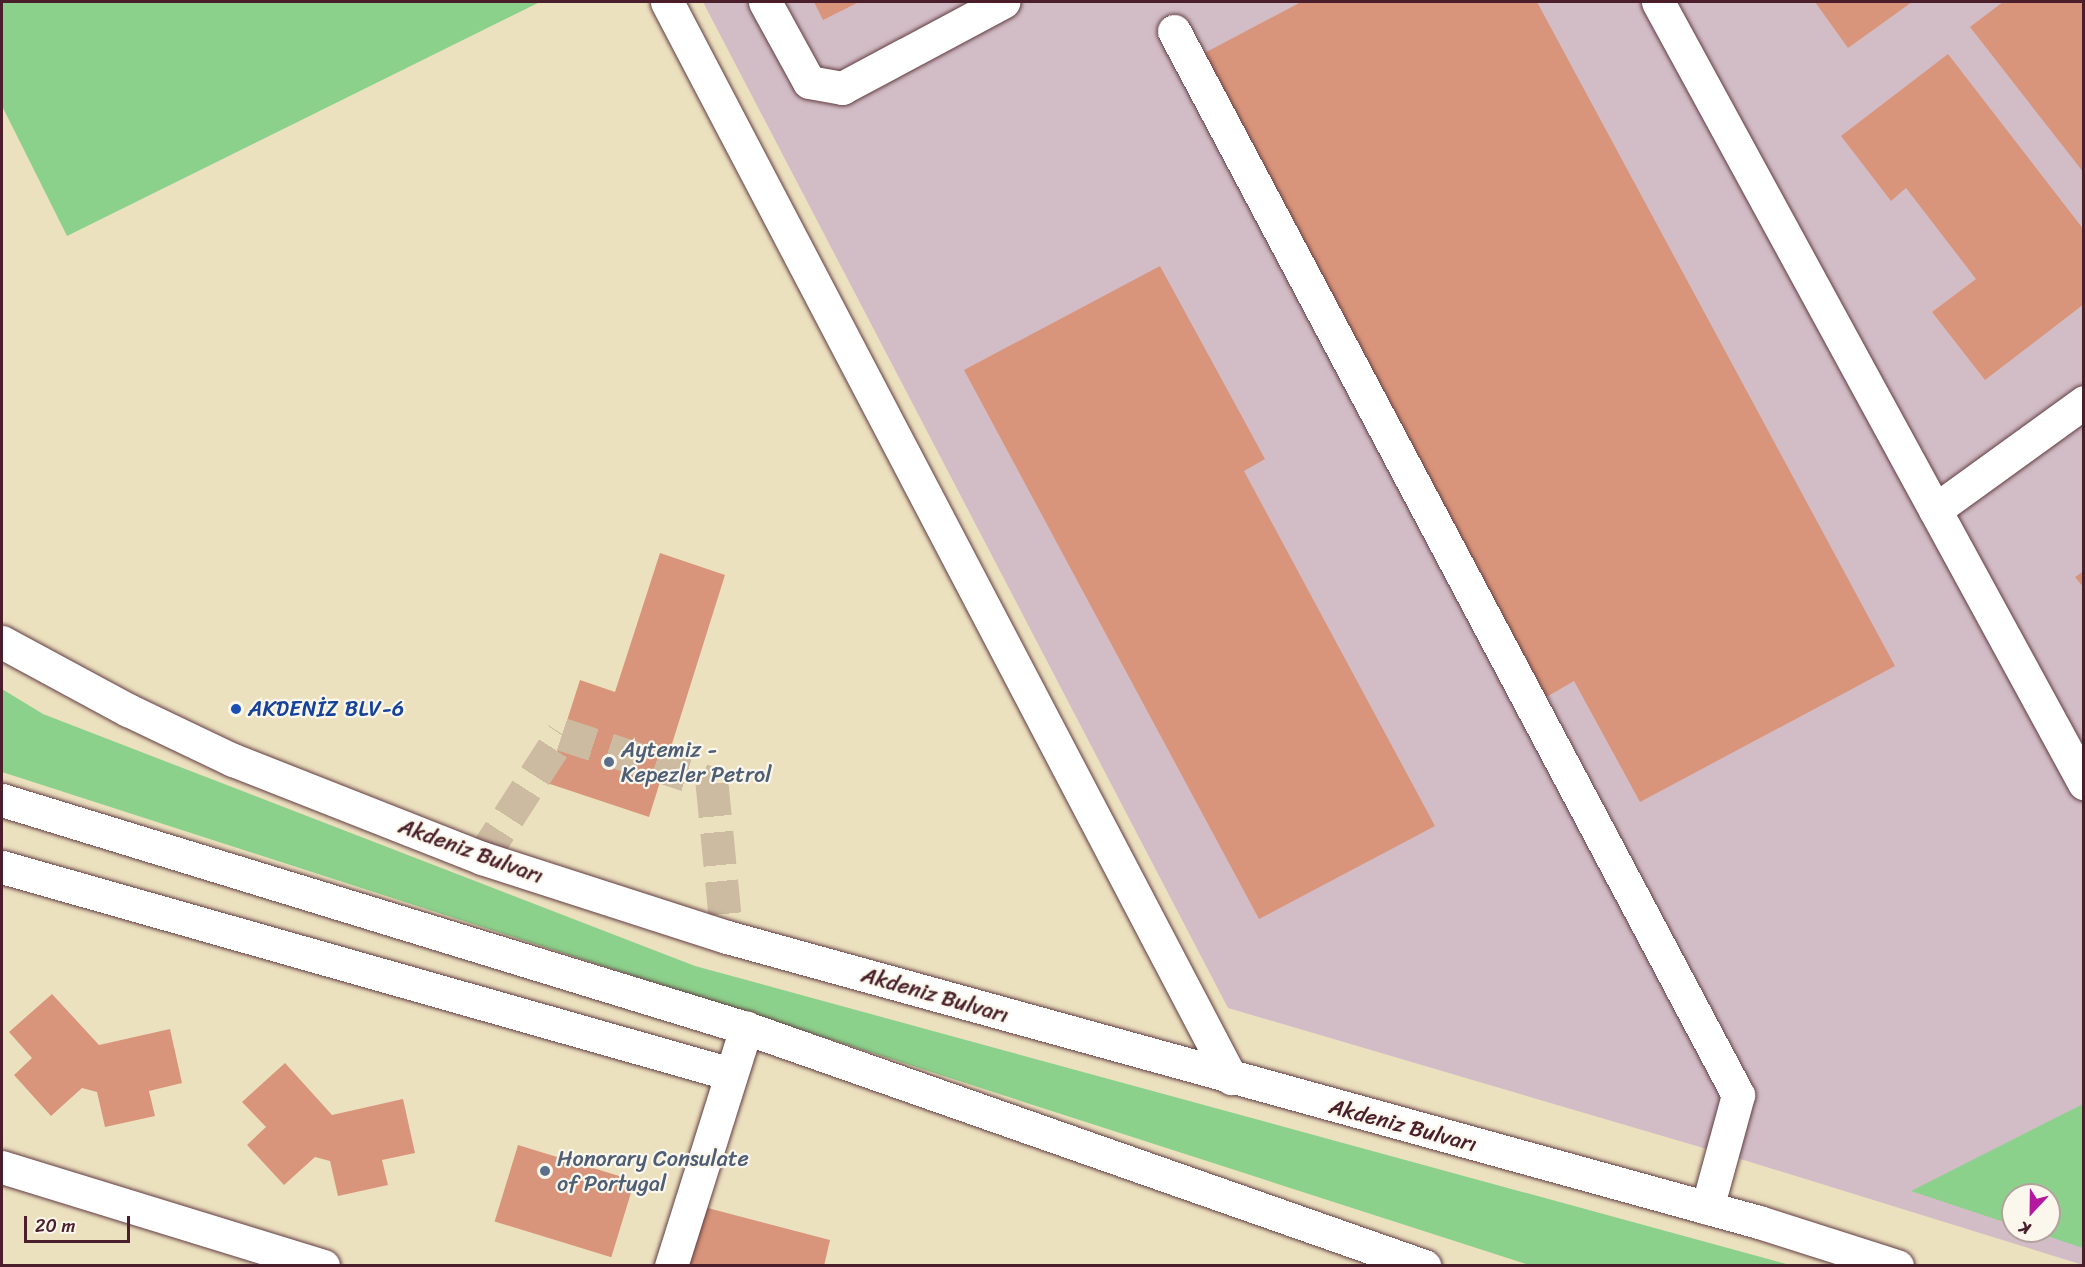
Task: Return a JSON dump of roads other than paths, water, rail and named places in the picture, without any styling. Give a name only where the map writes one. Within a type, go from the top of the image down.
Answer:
[{"type":"street","points":[[667,2],[1231,1078]]},
{"type":"street","points":[[765,2],[809,82],[842,88],[1004,2]]},
{"type":"street","points":[[1658,2],[2084,783]]},
{"type":"street","points":[[1174,31],[1738,1095],[1707,1208]]},
{"type":"street","points":[[1935,510],[2084,402]]},
{"type":"street","name":"Akdeniz Bulvarı","points":[[2,642],[128,710],[233,760],[482,858],[727,937],[1707,1208],[1897,1266]]},
{"type":"street","points":[[2,800],[746,1029],[1424,1266]]},
{"type":"street","points":[[2,867],[731,1074]]},
{"type":"street","points":[[671,1266],[746,1029]]},
{"type":"street","points":[[2,1167],[319,1265]]},
{"type":"tunnel","points":[[482,858],[562,734],[712,783],[727,937]]},
{"type":"place","name":"AKDENİZ BLV-6","points":[[236,709]]},
{"type":"place","name":"Aytemiz - Kepezler Petrol","points":[[609,762]]},
{"type":"place","name":"Honorary Consulate of Portugal","points":[[545,1171]]}]
